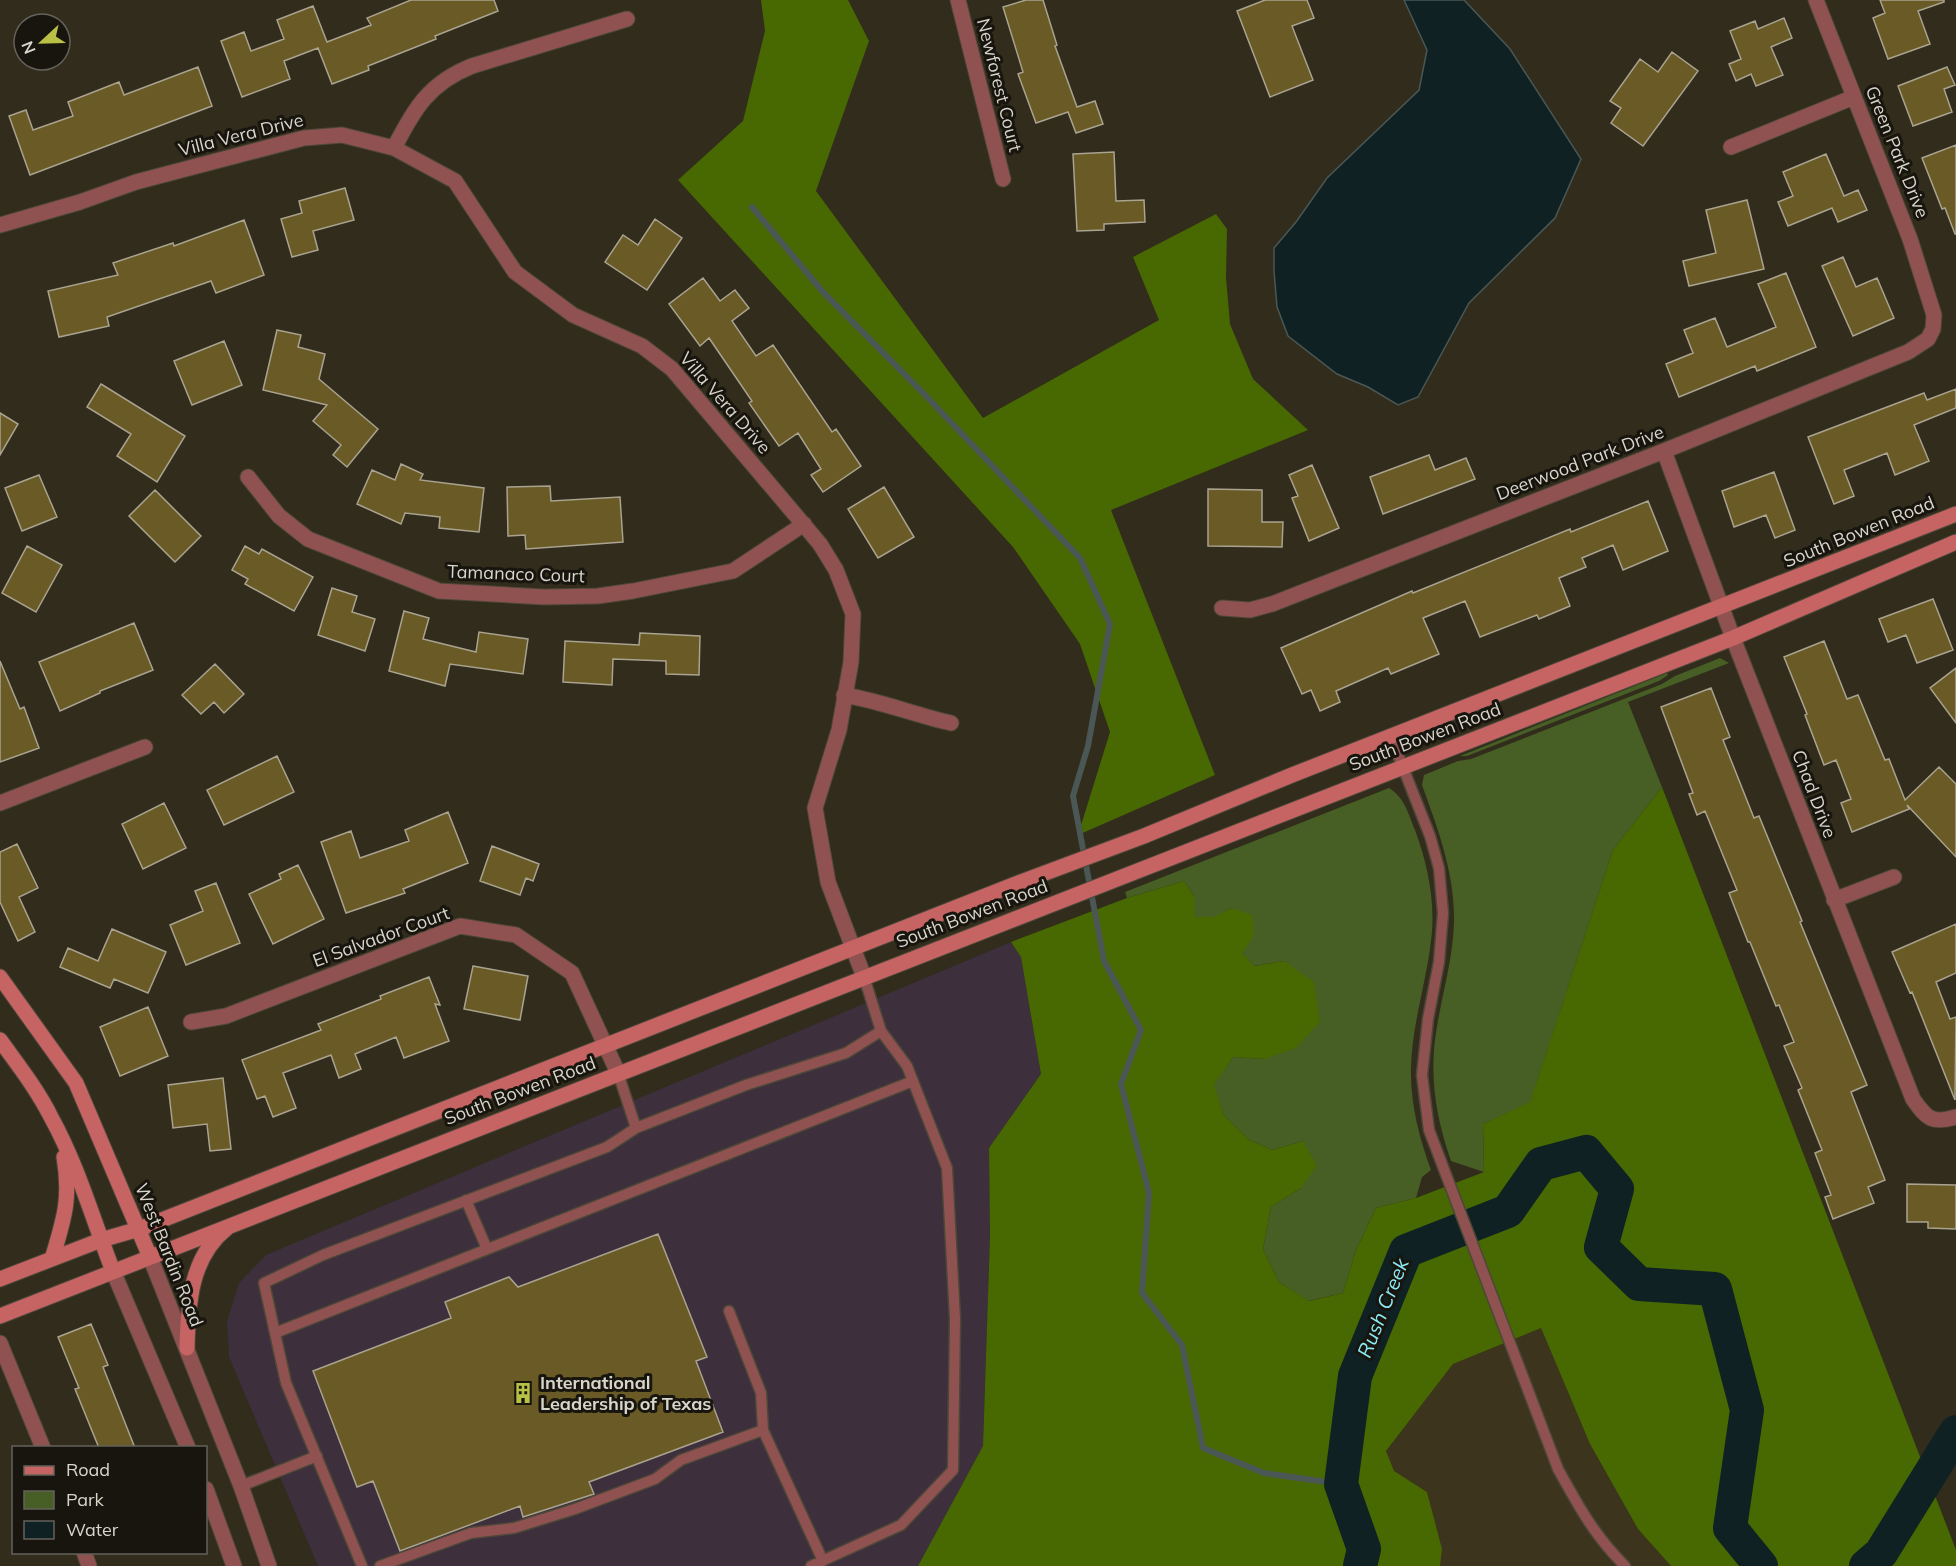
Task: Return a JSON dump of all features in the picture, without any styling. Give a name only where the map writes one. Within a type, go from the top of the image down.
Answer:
[{"type":"main road","name":"South Bowen Road","points":[[0,1279],[101,1240],[139,1228],[1021,882],[1144,836],[1391,736],[1956,514]]},
{"type":"main road","name":"South Bowen Road","points":[[0,1316],[1733,638],[1955,544]]},
{"type":"main road","name":"West Bardin Road","points":[[0,977],[76,1083],[150,1257]]},
{"type":"main road","points":[[0,1040],[31,1083],[61,1136],[85,1193],[113,1271]]},
{"type":"main road","points":[[52,1259],[67,1203],[66,1171],[61,1136]]},
{"type":"main road","points":[[187,1348],[187,1312],[191,1285],[205,1255],[219,1234],[232,1225]]},
{"type":"street","name":"Newforest Court","points":[[958,0],[1003,179]]},
{"type":"street","name":"Green Park Drive","points":[[1816,0],[1910,239],[1934,321]]},
{"type":"street","points":[[394,148],[411,115],[435,87],[452,74],[627,19]]},
{"type":"street","points":[[1731,147],[1854,97]]},
{"type":"street","name":"Villa Vera Drive","points":[[0,225],[80,202],[136,182],[304,138],[342,135],[394,148],[455,181],[515,272],[573,315],[642,346],[672,369],[820,544],[836,570],[853,614],[851,662],[839,730],[815,808],[828,882],[864,977]]},
{"type":"street","name":"Deerwood Park Drive","points":[[1222,608],[1250,610],[1272,604],[1664,451],[1908,351],[1928,339],[1934,321]]},
{"type":"street","name":"Chad Drive","points":[[1664,451],[1733,638],[1913,1099],[1930,1118],[1941,1121],[1956,1117]]},
{"type":"street","name":"Tamanaco Court","points":[[248,477],[279,516],[308,539],[439,591],[544,597],[598,596],[633,591],[733,571],[804,524]]},
{"type":"street","points":[[844,695],[867,699],[951,723]]},
{"type":"street","points":[[0,803],[145,747]]},
{"type":"street","points":[[1834,900],[1894,877]]},
{"type":"street","name":"El Salvador Court","points":[[191,1022],[226,1016],[460,926],[516,935],[572,973],[618,1073]]},
{"type":"street","name":"West Bardin Road","points":[[150,1257],[241,1486],[269,1566]]},
{"type":"street","points":[[113,1271],[187,1446]]},
{"type":"street","points":[[0,1343],[42,1446]]},
{"type":"street","points":[[207,1493],[234,1566]]},
{"type":"lane","points":[[1391,736],[1430,836],[1439,868],[1443,913],[1442,933],[1428,1019],[1422,1075],[1429,1131],[1558,1469],[1587,1521],[1605,1546],[1625,1566]]},
{"type":"lane","points":[[811,1566],[901,1525],[953,1470],[955,1319],[947,1168],[907,1066],[881,1031],[864,977]]},
{"type":"lane","points":[[362,1566],[286,1383],[264,1283],[323,1255],[607,1147],[636,1128],[746,1085],[846,1053],[881,1031]]},
{"type":"lane","points":[[618,1073],[636,1128]]},
{"type":"lane","points":[[275,1333],[913,1081]]},
{"type":"lane","points":[[465,1200],[487,1249]]},
{"type":"lane","points":[[729,1311],[761,1393],[763,1430],[823,1561]]},
{"type":"lane","points":[[380,1566],[471,1533],[513,1528],[575,1509],[655,1479],[681,1460],[763,1430]]},
{"type":"lane","points":[[241,1486],[317,1456]]},
{"type":"shaded area","points":[[1011,942],[1021,956],[1041,1074],[989,1148],[990,1236],[983,1446],[918,1566],[318,1566],[229,1357],[227,1321],[239,1283],[266,1255]]},
{"type":"shaded area","points":[[1541,1328],[1590,1444],[1638,1529],[1671,1566],[1440,1566],[1442,1549],[1427,1492],[1393,1471],[1386,1451],[1453,1364]]},
{"type":"green space","points":[[761,0],[848,0],[869,41],[816,191],[983,418],[1159,320],[1133,257],[1216,214],[1227,229],[1226,277],[1230,324],[1253,379],[1308,430],[1111,510],[1215,775],[1078,835],[1110,732],[1080,644],[1013,547],[678,180],[743,121],[765,31]]},
{"type":"green space","points":[[1720,658],[1729,663],[1628,702],[1662,787],[1613,850],[1530,1103],[1483,1124],[1484,1172],[1451,1161],[1438,1116],[1433,1071],[1435,1040],[1453,937],[1454,904],[1449,869],[1422,785],[1424,775],[1458,761],[1471,759],[1662,684],[1675,676]]},
{"type":"green space","points":[[1667,673],[1668,675],[1659,681],[1467,756],[1460,756]]},
{"type":"green space","points":[[1662,787],[1956,1550],[1956,1566],[1671,1566],[1638,1529],[1590,1444],[1541,1328],[1453,1364],[1386,1451],[1394,1471],[1427,1492],[1442,1549],[1440,1566],[918,1566],[983,1446],[990,1236],[989,1148],[1041,1074],[1021,957],[1011,942],[1127,898],[1184,881],[1194,896],[1194,917],[1213,917],[1232,908],[1252,915],[1254,936],[1242,953],[1254,966],[1284,961],[1314,982],[1320,1022],[1296,1048],[1265,1059],[1233,1057],[1214,1085],[1224,1115],[1248,1139],[1272,1150],[1303,1141],[1317,1166],[1301,1188],[1271,1207],[1263,1249],[1279,1282],[1309,1301],[1343,1293],[1356,1250],[1376,1208],[1416,1198],[1484,1172],[1483,1124],[1530,1102],[1613,850]]},
{"type":"green space","points":[[1389,788],[1402,801],[1415,830],[1424,857],[1432,899],[1431,941],[1414,1036],[1411,1067],[1416,1120],[1431,1170],[1422,1177],[1416,1198],[1376,1208],[1356,1250],[1343,1293],[1308,1301],[1279,1282],[1263,1249],[1271,1207],[1301,1188],[1303,1141],[1272,1150],[1248,1139],[1224,1115],[1213,1085],[1233,1057],[1265,1059],[1284,961],[1253,966],[1242,953],[1232,908],[1213,918],[1194,917],[1194,896],[1184,881],[1127,898],[1125,892]]},
{"type":"water","points":[[1404,0],[1464,0],[1510,49],[1581,159],[1555,218],[1469,303],[1418,397],[1398,405],[1368,387],[1337,374],[1288,336],[1277,307],[1274,248],[1296,222],[1327,178],[1419,90],[1427,50]]},
{"type":"building","points":[[411,0],[494,0],[498,11],[435,36],[436,39],[368,66],[369,70],[332,84],[318,48],[284,61],[290,79],[242,97],[221,41],[244,32],[251,51],[284,39],[277,20],[313,6],[327,42],[371,25],[367,18]]},
{"type":"building","points":[[1026,0],[1043,0],[1057,45],[1055,46],[1077,107],[1095,101],[1103,124],[1076,133],[1068,112],[1036,123],[1018,74],[1023,72],[1003,7]]},
{"type":"building","points":[[1265,0],[1307,0],[1314,18],[1292,26],[1313,80],[1270,97],[1237,11]]},
{"type":"building","points":[[1880,0],[1944,0],[1944,2],[1918,11],[1930,44],[1888,59],[1873,18],[1885,13]]},
{"type":"building","points":[[1784,18],[1792,38],[1771,47],[1783,75],[1756,86],[1751,74],[1736,81],[1729,64],[1741,59],[1730,31],[1755,21],[1758,29]]},
{"type":"building","points":[[1672,52],[1698,71],[1643,146],[1611,123],[1621,108],[1610,101],[1640,59],[1658,72]]},
{"type":"building","points":[[198,67],[212,106],[30,175],[9,116],[26,110],[33,130],[73,116],[68,102],[119,82],[124,95]]},
{"type":"building","points":[[1947,67],[1955,85],[1944,89],[1952,112],[1913,126],[1898,86]]},
{"type":"building","points":[[1956,145],[1955,234],[1945,208],[1942,209],[1922,158]]},
{"type":"building","points":[[1114,152],[1116,201],[1144,200],[1145,222],[1104,224],[1104,230],[1077,231],[1073,154]]},
{"type":"building","points":[[1826,154],[1844,196],[1858,190],[1867,210],[1838,222],[1832,208],[1788,226],[1778,202],[1793,196],[1783,172]]},
{"type":"building","points":[[345,188],[354,220],[313,231],[318,250],[292,257],[281,219],[302,213],[299,201]]},
{"type":"building","points":[[1747,200],[1764,269],[1689,286],[1683,261],[1716,253],[1706,210]]},
{"type":"building","points":[[655,219],[682,238],[647,290],[605,262],[623,235],[638,245]]},
{"type":"building","points":[[244,220],[264,275],[216,293],[211,281],[107,317],[109,326],[59,337],[48,291],[118,275],[113,263],[173,243],[174,246]]},
{"type":"building","points":[[1843,257],[1856,287],[1877,278],[1894,318],[1853,336],[1822,266]]},
{"type":"building","points":[[1786,273],[1816,347],[1757,371],[1755,366],[1679,397],[1666,364],[1693,353],[1684,330],[1715,318],[1727,347],[1776,327],[1758,284]]},
{"type":"building","points":[[703,278],[720,301],[735,290],[749,308],[732,321],[756,356],[773,345],[832,432],[836,429],[861,466],[823,492],[811,475],[821,469],[798,433],[779,446],[749,403],[752,401],[709,338],[700,346],[669,304]]},
{"type":"building","points":[[277,330],[301,335],[298,347],[325,354],[319,379],[378,429],[347,467],[333,455],[341,445],[313,421],[327,405],[263,390]]},
{"type":"building","points":[[224,341],[242,385],[192,405],[174,361]]},
{"type":"building","points":[[101,384],[185,436],[157,482],[117,456],[131,434],[87,407]]},
{"type":"building","points":[[1956,389],[1956,408],[1914,425],[1929,461],[1895,475],[1887,453],[1844,470],[1854,496],[1834,504],[1808,437],[1924,393],[1927,400]]},
{"type":"building","points":[[0,413],[18,424],[0,455]]},
{"type":"building","points":[[1429,455],[1435,470],[1466,458],[1475,479],[1383,514],[1370,477]]},
{"type":"building","points":[[401,464],[423,474],[420,480],[484,488],[479,532],[439,528],[440,517],[405,513],[401,524],[357,504],[372,470],[395,480]]},
{"type":"building","points":[[1312,465],[1339,528],[1309,541],[1292,498],[1298,496],[1289,475]]},
{"type":"building","points":[[1774,472],[1795,530],[1775,538],[1766,515],[1734,527],[1722,491]]},
{"type":"building","points":[[39,475],[57,517],[22,531],[5,488]]},
{"type":"building","points":[[550,486],[551,501],[620,497],[623,542],[526,549],[525,535],[508,536],[507,487]]},
{"type":"building","points":[[884,487],[914,537],[878,558],[848,509]]},
{"type":"building","points":[[1208,489],[1262,490],[1262,522],[1283,522],[1282,547],[1208,546]]},
{"type":"building","points":[[155,490],[201,536],[175,562],[129,516]]},
{"type":"building","points":[[1648,501],[1668,551],[1623,570],[1613,545],[1582,558],[1586,567],[1559,578],[1570,606],[1539,619],[1537,615],[1480,637],[1465,601],[1423,618],[1439,654],[1391,674],[1388,668],[1336,691],[1340,702],[1320,711],[1311,690],[1302,694],[1281,648],[1412,591],[1413,593],[1570,529],[1571,532]]},
{"type":"building","points":[[27,546],[62,565],[36,612],[2,593]]},
{"type":"building","points":[[245,546],[259,554],[262,549],[313,577],[294,611],[245,584],[248,579],[232,570]]},
{"type":"building","points":[[332,588],[357,596],[352,612],[375,619],[365,651],[318,635]]},
{"type":"building","points":[[1933,599],[1953,650],[1917,663],[1906,635],[1888,642],[1879,619]]},
{"type":"building","points":[[404,611],[429,618],[423,639],[476,652],[479,632],[528,639],[523,674],[450,664],[445,686],[389,671]]},
{"type":"building","points":[[134,623],[153,670],[100,691],[60,711],[39,662]]},
{"type":"building","points":[[640,633],[700,636],[699,675],[666,674],[666,661],[613,659],[612,685],[563,682],[565,641],[639,645]]},
{"type":"building","points":[[1824,641],[1847,699],[1858,695],[1885,760],[1889,759],[1905,800],[1939,767],[1956,784],[1956,857],[1907,805],[1909,809],[1852,832],[1841,803],[1851,799],[1836,760],[1824,765],[1784,657]]},
{"type":"building","points":[[0,661],[20,709],[24,707],[39,748],[0,762]]},
{"type":"building","points":[[215,664],[244,694],[224,713],[214,702],[201,714],[182,695]]},
{"type":"building","points":[[1956,668],[1956,723],[1930,688]]},
{"type":"building","points":[[1711,688],[1730,737],[1723,740],[1754,818],[1759,816],[1867,1085],[1851,1092],[1885,1180],[1868,1187],[1874,1203],[1833,1219],[1825,1197],[1831,1195],[1815,1153],[1822,1150],[1798,1090],[1802,1088],[1784,1046],[1794,1042],[1779,1005],[1776,1006],[1750,942],[1748,942],[1729,893],[1737,890],[1705,811],[1697,815],[1689,794],[1693,793],[1661,707]]},
{"type":"building","points":[[277,756],[294,792],[224,825],[207,790]]},
{"type":"building","points":[[164,803],[186,848],[143,869],[122,824]]},
{"type":"building","points":[[448,812],[468,863],[403,889],[405,893],[346,913],[321,842],[351,831],[360,858],[409,841],[405,830]]},
{"type":"building","points":[[17,844],[38,888],[19,897],[35,932],[18,941],[0,902],[0,852]]},
{"type":"building","points":[[492,846],[539,864],[533,881],[526,878],[520,895],[480,881]]},
{"type":"building","points":[[298,865],[324,919],[273,944],[249,894],[281,879],[279,874]]},
{"type":"building","points":[[216,883],[240,943],[186,965],[170,925],[203,911],[195,891]]},
{"type":"building","points":[[1956,924],[1956,973],[1936,982],[1950,1019],[1956,1017],[1955,1100],[1912,992],[1910,993],[1892,952]]},
{"type":"building","points":[[112,929],[166,952],[148,993],[114,979],[110,988],[60,967],[68,948],[98,961]]},
{"type":"building","points":[[473,966],[528,976],[520,1020],[464,1009]]},
{"type":"building","points":[[429,977],[440,1005],[435,1004],[449,1041],[404,1058],[396,1037],[355,1054],[361,1069],[339,1078],[331,1055],[283,1073],[296,1108],[273,1117],[265,1096],[257,1099],[242,1060],[321,1030],[318,1024]]},
{"type":"building","points":[[148,1007],[168,1056],[120,1076],[100,1027]]},
{"type":"building","points":[[223,1078],[231,1149],[210,1151],[207,1124],[173,1128],[168,1085]]},
{"type":"building","points":[[1907,1184],[1956,1185],[1956,1229],[1928,1228],[1928,1222],[1907,1222]]},
{"type":"building","name":"International Leadership of Texas","points":[[658,1234],[707,1357],[696,1361],[723,1432],[589,1482],[594,1494],[523,1517],[520,1506],[400,1551],[373,1481],[357,1487],[313,1371],[451,1318],[445,1302],[509,1277],[518,1287]]},
{"type":"building","points":[[91,1324],[108,1365],[103,1367],[134,1446],[98,1446],[75,1389],[79,1388],[58,1337]]},
{"type":"waterway","points":[[752,207],[823,292],[1080,558],[1110,624],[1088,746],[1073,796],[1104,961],[1141,1030],[1121,1084],[1149,1193],[1142,1293],[1182,1345],[1203,1448],[1264,1473],[1341,1484]]},
{"type":"waterway","name":"Rush Creek","points":[[1360,1566],[1364,1549],[1341,1484],[1355,1376],[1406,1251],[1508,1211],[1541,1164],[1586,1152],[1617,1189],[1601,1247],[1639,1284],[1715,1289],[1747,1410],[1730,1528],[1761,1566]]},
{"type":"waterway","name":"Rush Creek","points":[[1866,1566],[1881,1553],[1956,1432]]},
{"type":"place","name":"International Leadership of Texas","points":[[523,1393]]}]
